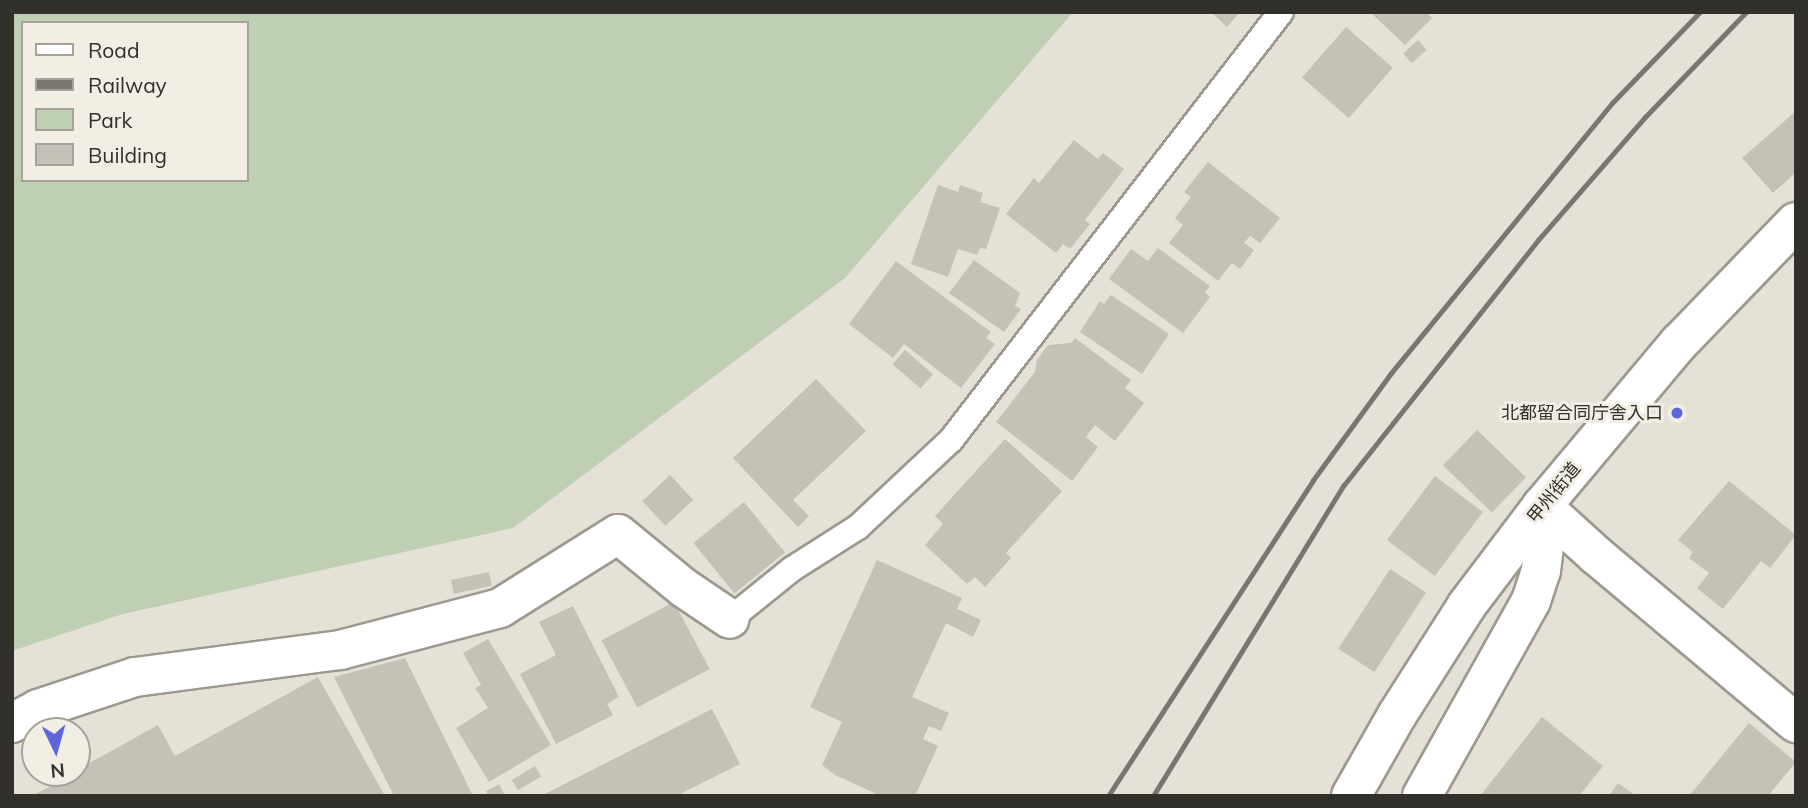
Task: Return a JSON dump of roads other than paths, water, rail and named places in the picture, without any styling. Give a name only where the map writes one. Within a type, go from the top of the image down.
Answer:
[{"type":"street","name":"甲州街道","points":[[1351,796],[1397,715],[1467,605],[1542,506],[1679,343],[1796,222]]},
{"type":"street","points":[[1542,506],[1597,556],[1796,723]]},
{"type":"street","points":[[1422,796],[1531,601],[1543,560],[1545,538],[1542,506]]},
{"type":"street","points":[[12,723],[38,709],[135,677],[340,650],[500,608],[618,534],[684,589],[730,619]]},
{"type":"lane","points":[[730,619],[792,569],[858,527],[951,440],[1281,12]]},
{"type":"railway","points":[[1108,796],[1313,480],[1391,373],[1612,103],[1700,12]]},
{"type":"railway","points":[[1153,796],[1343,486],[1538,240],[1645,117],[1746,12]]},
{"type":"place","name":"北都留合同庁舎入口","points":[[1677,413]]}]
